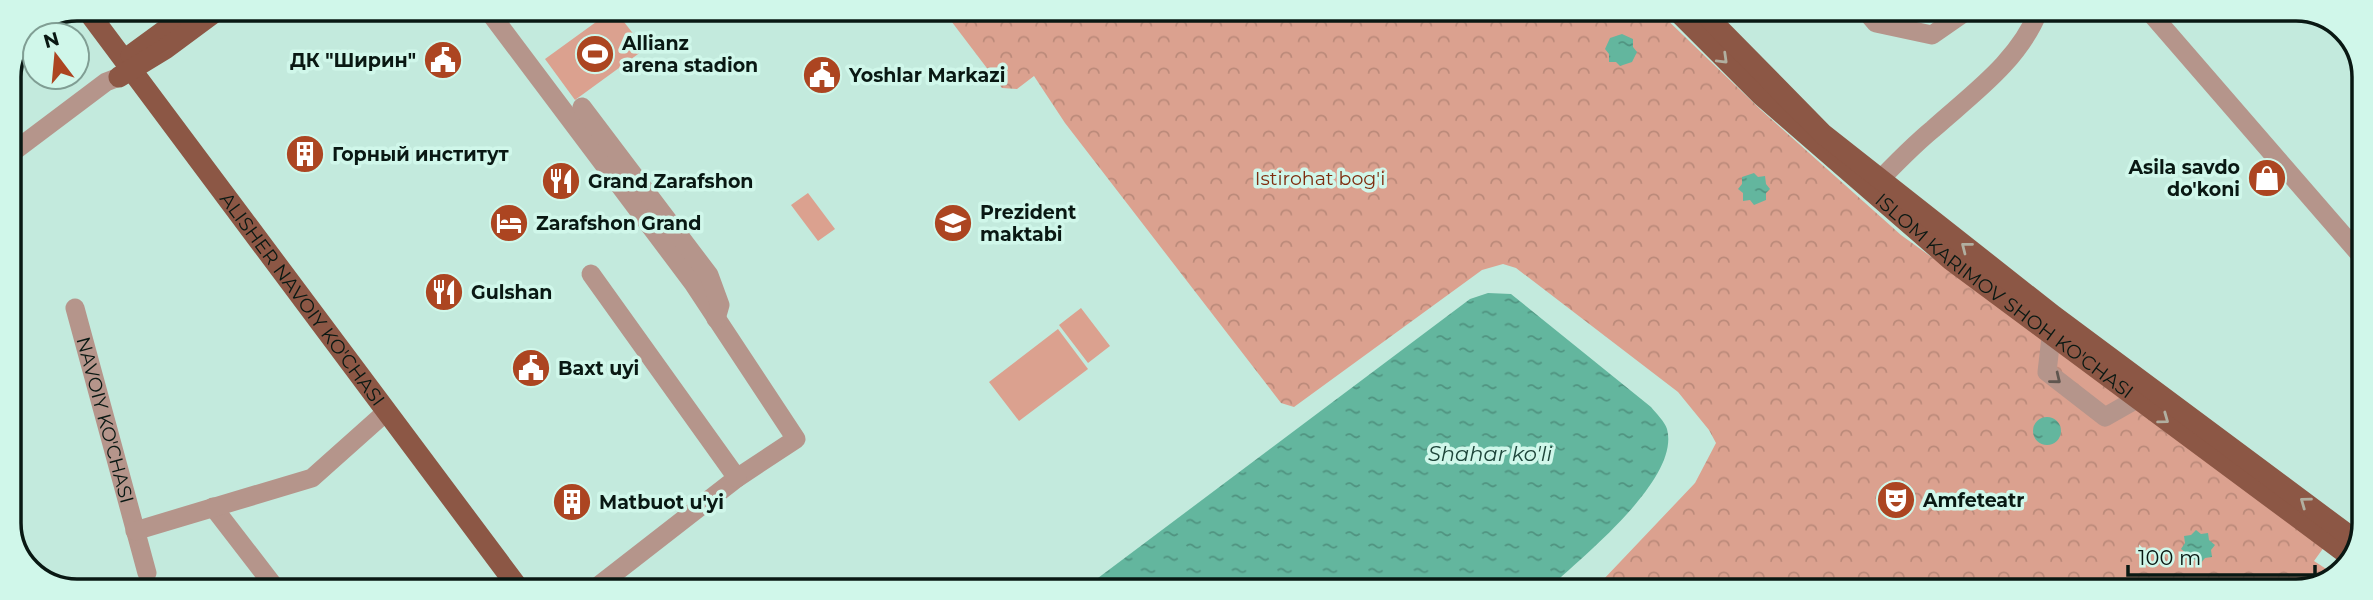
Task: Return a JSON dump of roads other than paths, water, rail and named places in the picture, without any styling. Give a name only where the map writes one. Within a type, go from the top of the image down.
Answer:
[{"type":"main road","name":"ALISHER NAVOIY KO'CHASI","points":[[79,21],[382,416],[511,579]]},
{"type":"main road","name":"ALISHER NAVOIY KO'CHASI","points":[[92,21],[119,71]]},
{"type":"main road","points":[[119,71],[179,21]]},
{"type":"main road","points":[[119,71],[165,50],[203,21]]},
{"type":"main road","name":"ISLOM KARIMOV SHOH KO'CHASI","points":[[1687,21],[1761,95],[2344,552]]},
{"type":"main road","name":"ISLOM KARIMOV SHOH KO'CHASI","points":[[1712,21],[1875,185]]},
{"type":"main road","name":"ISLOM KARIMOV SHOH KO'CHASI","points":[[2145,395],[2350,537]]},
{"type":"main road","name":"ALISHER NAVOIY KO'CHASI","points":[[382,416],[497,579]]},
{"type":"street","points":[[496,21],[716,319],[796,439],[737,478],[607,579]]},
{"type":"street","points":[[1873,21],[1932,35],[1952,21]]},
{"type":"street","points":[[1875,185],[2007,63],[2035,21]]},
{"type":"street","points":[[2158,21],[2352,245]]},
{"type":"street","points":[[21,146],[119,71]]},
{"type":"street","points":[[582,107],[709,275],[720,304],[716,319]]},
{"type":"street","points":[[591,274],[737,478]]},
{"type":"street","name":"NAVOIY KO'CHASI","points":[[75,308],[147,573]]},
{"type":"street","points":[[2053,324],[2047,372],[2105,417],[2145,395]]},
{"type":"street","points":[[135,531],[312,478],[382,416]]},
{"type":"street","points":[[213,507],[269,579]]},
{"type":"water","points":[[1622,34],[1633,39],[1633,47],[1637,52],[1632,62],[1620,66],[1616,62],[1609,62],[1609,54],[1605,49],[1610,38]]},
{"type":"water","points":[[1754,173],[1758,177],[1765,176],[1770,189],[1766,193],[1766,200],[1754,205],[1750,200],[1743,201],[1743,193],[1738,189],[1742,184],[1742,177]]},
{"type":"water","name":"Shahar ko'li","points":[[1488,293],[1511,294],[1651,407],[1667,429],[1667,449],[1659,471],[1644,494],[1602,539],[1559,579],[1097,579],[1470,299]]},
{"type":"water","points":[[2047,417],[2057,421],[2061,431],[2057,441],[2047,445],[2037,441],[2033,431],[2037,421]]},
{"type":"water","points":[[2196,530],[2201,534],[2208,533],[2209,540],[2215,545],[2211,550],[2212,557],[2205,558],[2200,564],[2194,559],[2187,560],[2186,553],[2181,549],[2185,543],[2184,536],[2191,535]]},
{"type":"place","name":"Allianz arena stadion","points":[[595,54]]},
{"type":"place","name":"ДК \"Ширин\"","points":[[443,60]]},
{"type":"place","name":"Yoshlar Markazi","points":[[822,75]]},
{"type":"place","name":"Горный институт","points":[[305,154]]},
{"type":"place","name":"Asila savdo do'koni","points":[[2267,178]]},
{"type":"place","name":"Grand Zarafshon","points":[[561,181]]},
{"type":"place","name":"Zarafshon Grand","points":[[509,223]]},
{"type":"place","name":"Prezident maktabi","points":[[953,223]]},
{"type":"place","name":"Gulshan","points":[[444,292]]},
{"type":"place","name":"Baxt uyi","points":[[531,368]]},
{"type":"place","name":"Amfeteatr","points":[[1896,500]]},
{"type":"place","name":"Matbuot u'yi","points":[[572,502]]},
{"type":"park label","name":"Istirohat bog'i","points":[[1320,178]]}]
